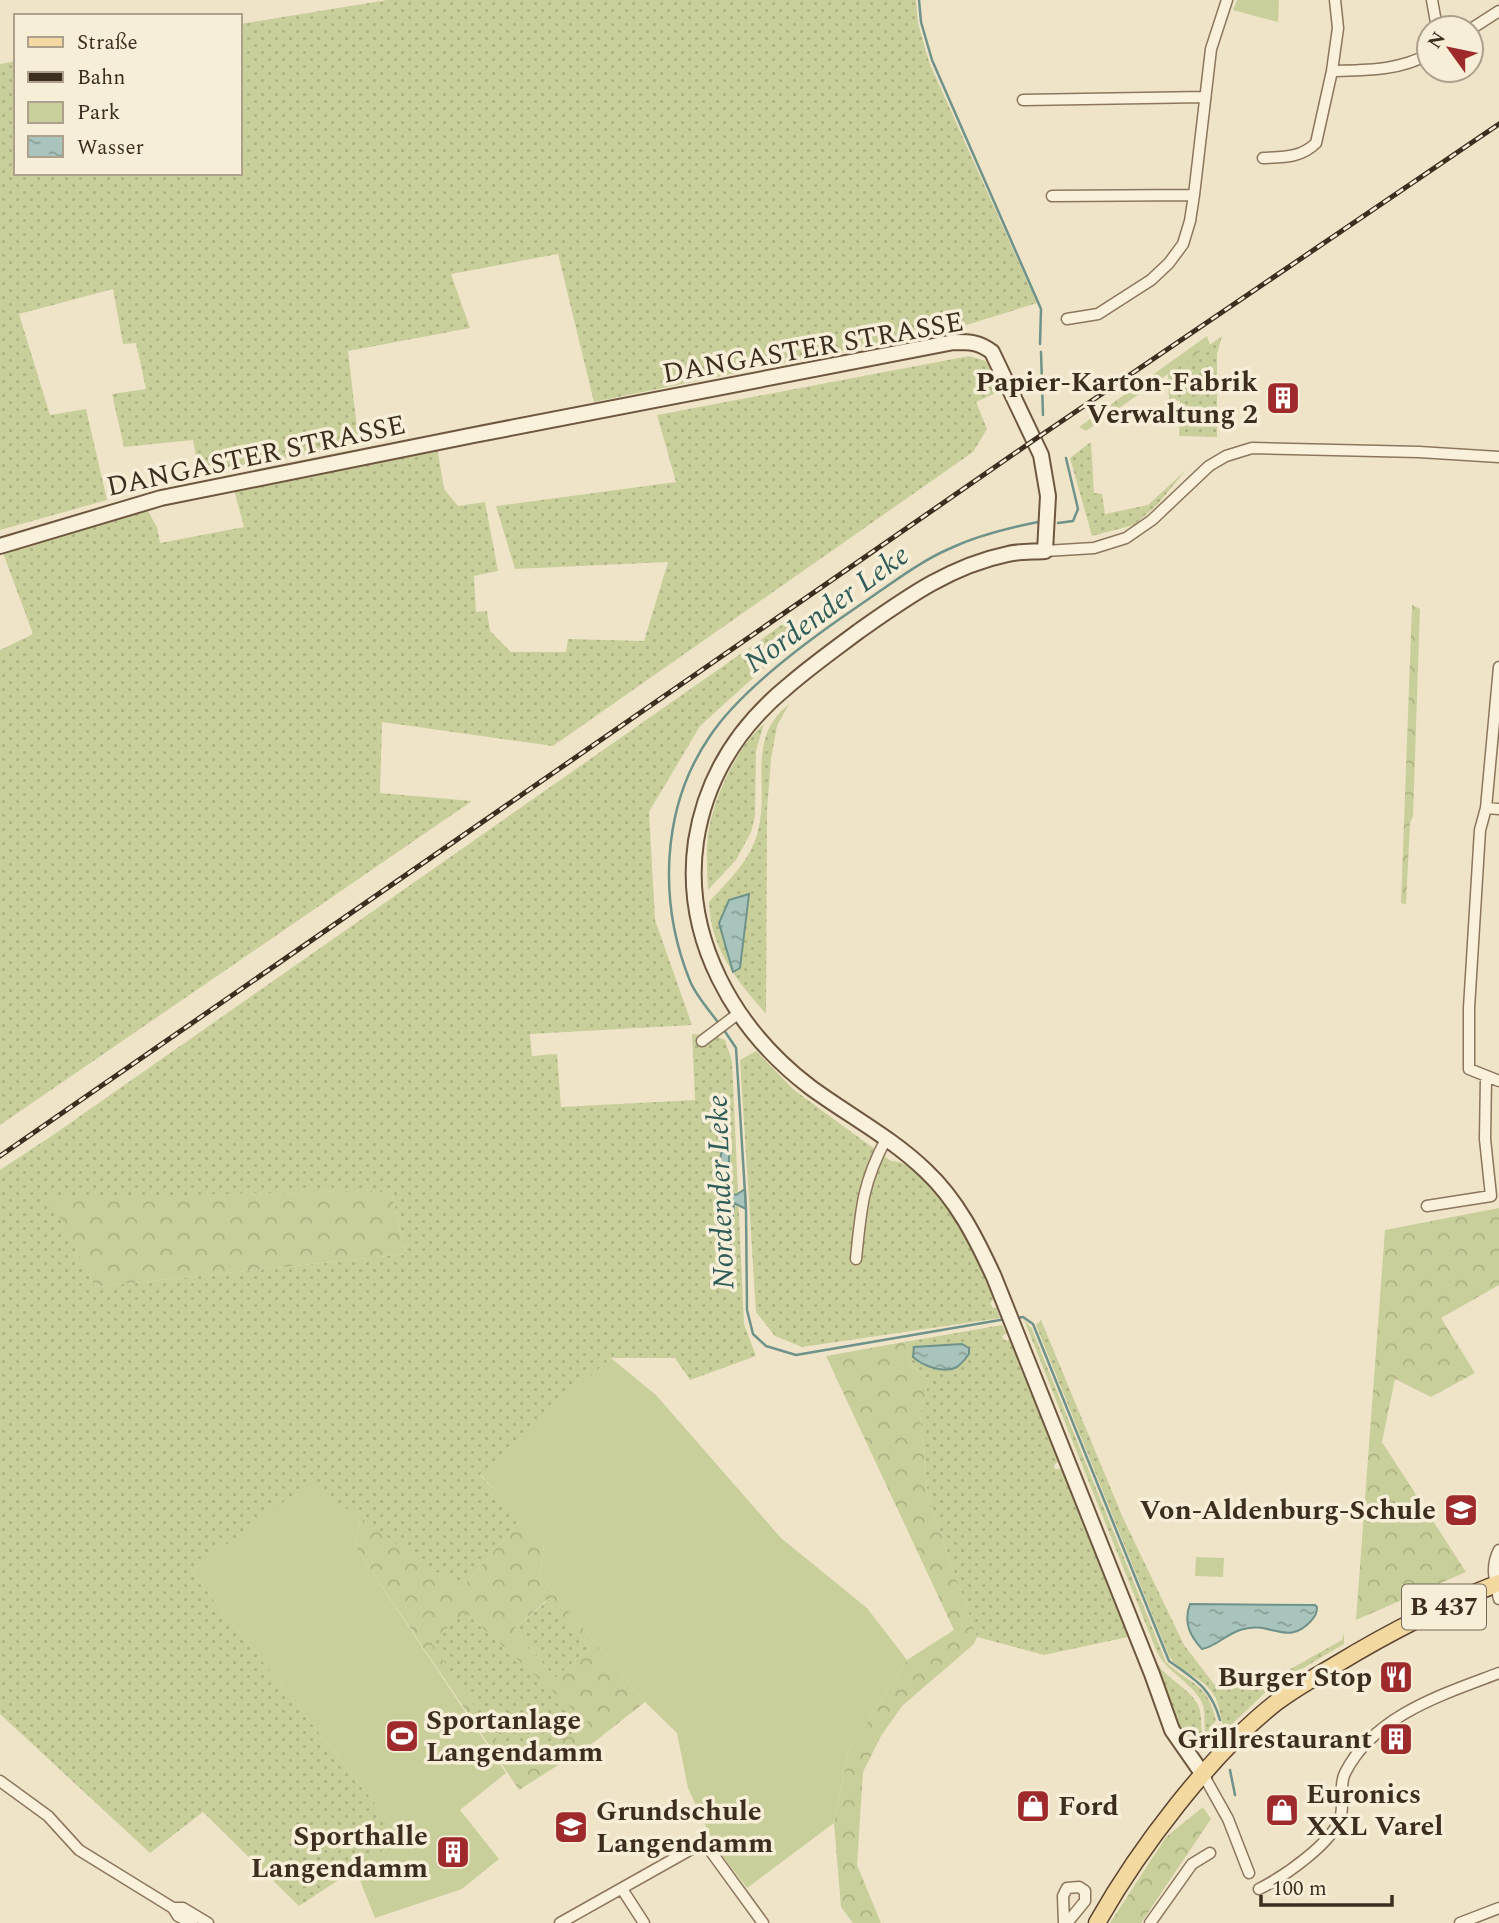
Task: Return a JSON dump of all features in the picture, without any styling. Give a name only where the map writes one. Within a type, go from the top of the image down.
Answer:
[{"type":"main road","name":"B 437","points":[[1097,1923],[1149,1844],[1204,1776],[1261,1716],[1294,1690],[1384,1637],[1498,1589]]},
{"type":"street","points":[[1067,319],[1098,314],[1151,280],[1169,264],[1183,244],[1194,195],[1211,49],[1227,0]]},
{"type":"street","points":[[1263,158],[1295,156],[1308,151],[1316,143],[1332,71],[1338,28],[1335,0]]},
{"type":"street","points":[[1332,71],[1387,69],[1415,62]]},
{"type":"street","points":[[1023,100],[1205,97]]},
{"type":"street","points":[[1052,196],[1194,195]]},
{"type":"street","name":"DANGASTER STRASSE","points":[[0,546],[160,498],[954,342],[970,342],[982,344],[992,352],[1041,455],[1048,496],[1045,551]]},
{"type":"street","points":[[1249,1872],[1228,1819],[1204,1776],[1172,1730],[1006,1307],[982,1251],[957,1208],[924,1169],[791,1071],[750,1028],[723,989],[710,962],[697,916],[692,878],[699,823],[717,771],[730,748],[765,705],[803,673],[913,592],[937,579],[1009,554],[1094,548],[1126,538],[1152,520],[1209,466],[1226,456],[1252,448],[1499,457]]},
{"type":"street","points":[[1499,667],[1486,808],[1480,830],[1469,1008],[1469,1069],[1499,1082]]},
{"type":"street","points":[[1486,808],[1499,809]]},
{"type":"street","points":[[702,1041],[739,1013]]},
{"type":"street","points":[[1427,1206],[1491,1196],[1485,1139],[1486,1077]]},
{"type":"street","points":[[856,1259],[863,1193],[872,1166],[886,1139]]},
{"type":"street","points":[[1498,1589],[1493,1560],[1499,1550]]},
{"type":"street","points":[[1259,1889],[1303,1860],[1335,1829],[1341,1816],[1345,1772],[1370,1741],[1401,1715],[1419,1705],[1499,1674]]},
{"type":"street","points":[[0,1782],[48,1816],[79,1850],[173,1908],[178,1916],[191,1923]]},
{"type":"street","points":[[561,1923],[704,1842],[763,1923]]},
{"type":"street","points":[[1150,1923],[1192,1864],[1210,1853]]},
{"type":"street","points":[[622,1889],[644,1923]]},
{"type":"street","points":[[173,1908],[183,1908],[208,1923]]},
{"type":"street","points":[[1460,1923],[1499,1908]]},
{"type":"green space","points":[[387,0],[916,0],[918,23],[929,62],[1037,303],[960,327],[594,402],[558,254],[451,274],[470,328],[348,351],[359,446],[218,469],[200,478],[193,440],[124,447],[112,394],[146,389],[136,343],[123,344],[113,289],[19,314],[50,415],[86,409],[107,500],[0,530],[0,64],[14,61],[14,175],[242,175],[242,24]]},
{"type":"green space","points":[[1237,0],[1279,0],[1278,22],[1233,10]]},
{"type":"green space","points":[[1207,336],[1210,345],[1086,431],[1079,427]]},
{"type":"green space","points":[[1222,336],[1217,354],[1217,437],[1179,436],[1180,401],[1169,400],[1168,374]]},
{"type":"green space","points":[[969,356],[986,361],[1002,390],[976,402],[987,429],[973,452],[553,746],[382,722],[380,793],[472,801],[0,1125],[0,650],[33,634],[3,553],[146,508],[157,527],[160,543],[244,527],[234,490],[437,447],[444,489],[458,506],[485,502],[498,571],[474,576],[476,612],[487,611],[490,631],[511,652],[566,652],[568,639],[644,641],[668,562],[515,569],[496,506],[676,482],[657,415]]},
{"type":"green space","points":[[1091,442],[1094,493],[1102,494],[1105,514],[1148,505],[1186,470],[1156,506],[1134,525],[1092,536],[1070,458]]},
{"type":"green space","points":[[1412,605],[1420,609],[1413,816],[1410,823],[1406,904],[1401,903]]},
{"type":"green space","points":[[786,622],[797,638],[700,726],[649,812],[655,920],[692,1025],[530,1034],[532,1056],[557,1054],[561,1107],[695,1100],[692,1034],[715,1036],[725,1040],[732,1061],[744,1324],[756,1356],[690,1380],[675,1358],[611,1358],[480,1475],[522,1518],[461,1589],[309,1484],[191,1571],[392,1825],[396,1842],[299,1906],[203,1812],[150,1853],[0,1714],[0,1170]],"holes":[[[729,1133],[729,1177],[733,1203],[731,1245],[727,1249],[724,1233],[728,1198],[720,1156],[724,1140]],[[391,1190],[406,1254],[95,1287],[51,1199]]]},
{"type":"green space","points":[[789,704],[777,726],[767,810],[766,1014],[727,963],[715,935],[709,902],[738,870],[755,842],[761,814],[763,748],[767,733]]},
{"type":"green space","points":[[764,724],[756,751],[755,816],[751,832],[736,860],[708,890],[707,842],[710,821],[720,791],[744,746]]},
{"type":"green space","points":[[756,1051],[794,1090],[891,1161],[907,1165],[939,1195],[979,1262],[995,1298],[990,1303],[993,1308],[1000,1308],[997,1310],[1000,1318],[802,1347],[775,1336],[756,1312],[740,1060]]},
{"type":"green space","points":[[391,1190],[406,1254],[95,1287],[50,1198]]},
{"type":"green space","points":[[1499,1208],[1499,1285],[1441,1318],[1475,1373],[1431,1397],[1395,1379],[1382,1442],[1466,1572],[1356,1620],[1385,1230]]},
{"type":"green space","points":[[1024,1320],[1031,1327],[1166,1662],[1197,1686],[1213,1708],[1216,1721],[1208,1729],[1218,1724],[1220,1734],[1209,1743],[1205,1733],[1203,1704],[1190,1686],[1166,1665],[1157,1652]]},
{"type":"green space","points":[[1041,1320],[1123,1518],[1184,1645],[1214,1684],[1253,1690],[1342,1640],[1344,1633],[1344,1644],[1271,1687],[1226,1730],[1217,1700],[1211,1691],[1169,1656],[1036,1325]]},
{"type":"green space","points":[[1002,1325],[1005,1331],[1009,1332],[1002,1336],[1003,1339],[1007,1341],[1011,1338],[1060,1460],[1054,1465],[1055,1469],[1064,1469],[1129,1632],[1128,1637],[1044,1655],[977,1637],[928,1498],[920,1415],[929,1380],[913,1367],[904,1342]]},
{"type":"green space","points":[[1023,1331],[1157,1663],[1197,1703],[1205,1747],[1201,1751],[1191,1745],[1181,1730]]},
{"type":"green space","points":[[904,1342],[913,1367],[929,1380],[920,1415],[928,1498],[977,1637],[974,1644],[902,1706],[881,1736],[863,1772],[857,1865],[881,1923],[853,1923],[841,1907],[834,1823],[849,1750],[907,1660],[954,1630],[826,1356]]},
{"type":"green space","points":[[611,1358],[656,1395],[781,1538],[867,1608],[907,1660],[849,1750],[834,1823],[747,1888],[715,1846],[688,1788],[677,1733],[645,1702],[540,1577],[544,1544],[480,1474]]},
{"type":"green space","name":"Sportanlage Langendamm","points":[[309,1483],[360,1518],[355,1546],[506,1773],[460,1810],[499,1859],[462,1889],[375,1918],[355,1868],[396,1842],[392,1825],[191,1571]]},
{"type":"green space","points":[[360,1518],[461,1589],[522,1518],[544,1544],[540,1577],[645,1702],[593,1743],[519,1790],[355,1546]],"holes":[[[548,1599],[590,1648],[555,1678],[514,1629]],[[466,1613],[589,1724],[516,1767],[430,1641]]]},
{"type":"green space","points":[[1196,1557],[1224,1558],[1223,1577],[1195,1576]]},
{"type":"green space","points":[[549,1599],[590,1648],[555,1678],[514,1629]]},
{"type":"green space","points":[[466,1613],[590,1724],[516,1768],[429,1641]]},
{"type":"green space","points":[[1203,1807],[1211,1819],[1141,1923],[1110,1923],[1166,1837]]},
{"type":"water","points":[[749,894],[740,968],[733,972],[719,923],[729,900]]},
{"type":"water","points":[[729,1132],[729,1177],[733,1194],[745,1189],[746,1209],[734,1203],[730,1250],[727,1249],[722,1235],[728,1195],[719,1164],[725,1136]]},
{"type":"water","points":[[962,1344],[969,1348],[969,1354],[959,1366],[952,1369],[934,1368],[913,1357],[914,1347]]},
{"type":"water","points":[[1190,1604],[1317,1607],[1316,1615],[1311,1621],[1294,1632],[1260,1628],[1240,1630],[1202,1649],[1189,1628],[1187,1617]]},
{"type":"waterway","name":"Nordender Leke","points":[[919,0],[921,22],[932,60],[1041,309],[1040,344]]},
{"type":"waterway","name":"Nordender Leke","points":[[1041,352],[1043,415]]},
{"type":"waterway","name":"Nordender Leke","points":[[1058,523],[1073,521],[1078,509],[1066,458]]},
{"type":"waterway","name":"Nordender Leke","points":[[720,1025],[699,998],[690,981],[680,951],[669,887],[674,824],[682,793],[710,736],[739,701],[778,666],[819,634],[915,568],[972,539],[1038,522]]},
{"type":"waterway","name":"Nordender Leke","points":[[724,1030],[736,1048],[746,1209],[747,1310],[753,1334],[766,1346],[796,1355],[1006,1319]]},
{"type":"waterway","name":"Nordender Leke","points":[[1016,1318],[1023,1317],[1033,1324],[1169,1661],[1207,1692],[1220,1720]]},
{"type":"waterway","name":"Nordender Leke","points":[[1230,1770],[1235,1795]]},
{"type":"railway","points":[[0,1156],[1034,440],[1499,124]]},
{"type":"place","name":"Papier-Karton-Fabrik Verwaltung 2","points":[[1283,398]]},
{"type":"place","name":"Von-Aldenburg-Schule","points":[[1461,1510]]},
{"type":"place","name":"Burger Stop","points":[[1396,1677]]},
{"type":"place","name":"Sportanlage Langendamm","points":[[402,1736]]},
{"type":"place","name":"Grillrestaurant","points":[[1396,1739]]},
{"type":"place","name":"Ford","points":[[1033,1806]]},
{"type":"place","name":"Euronics XXL Varel","points":[[1282,1810]]},
{"type":"place","name":"Grundschule Langendamm","points":[[571,1827]]},
{"type":"place","name":"Sporthalle Langendamm","points":[[453,1852]]}]
